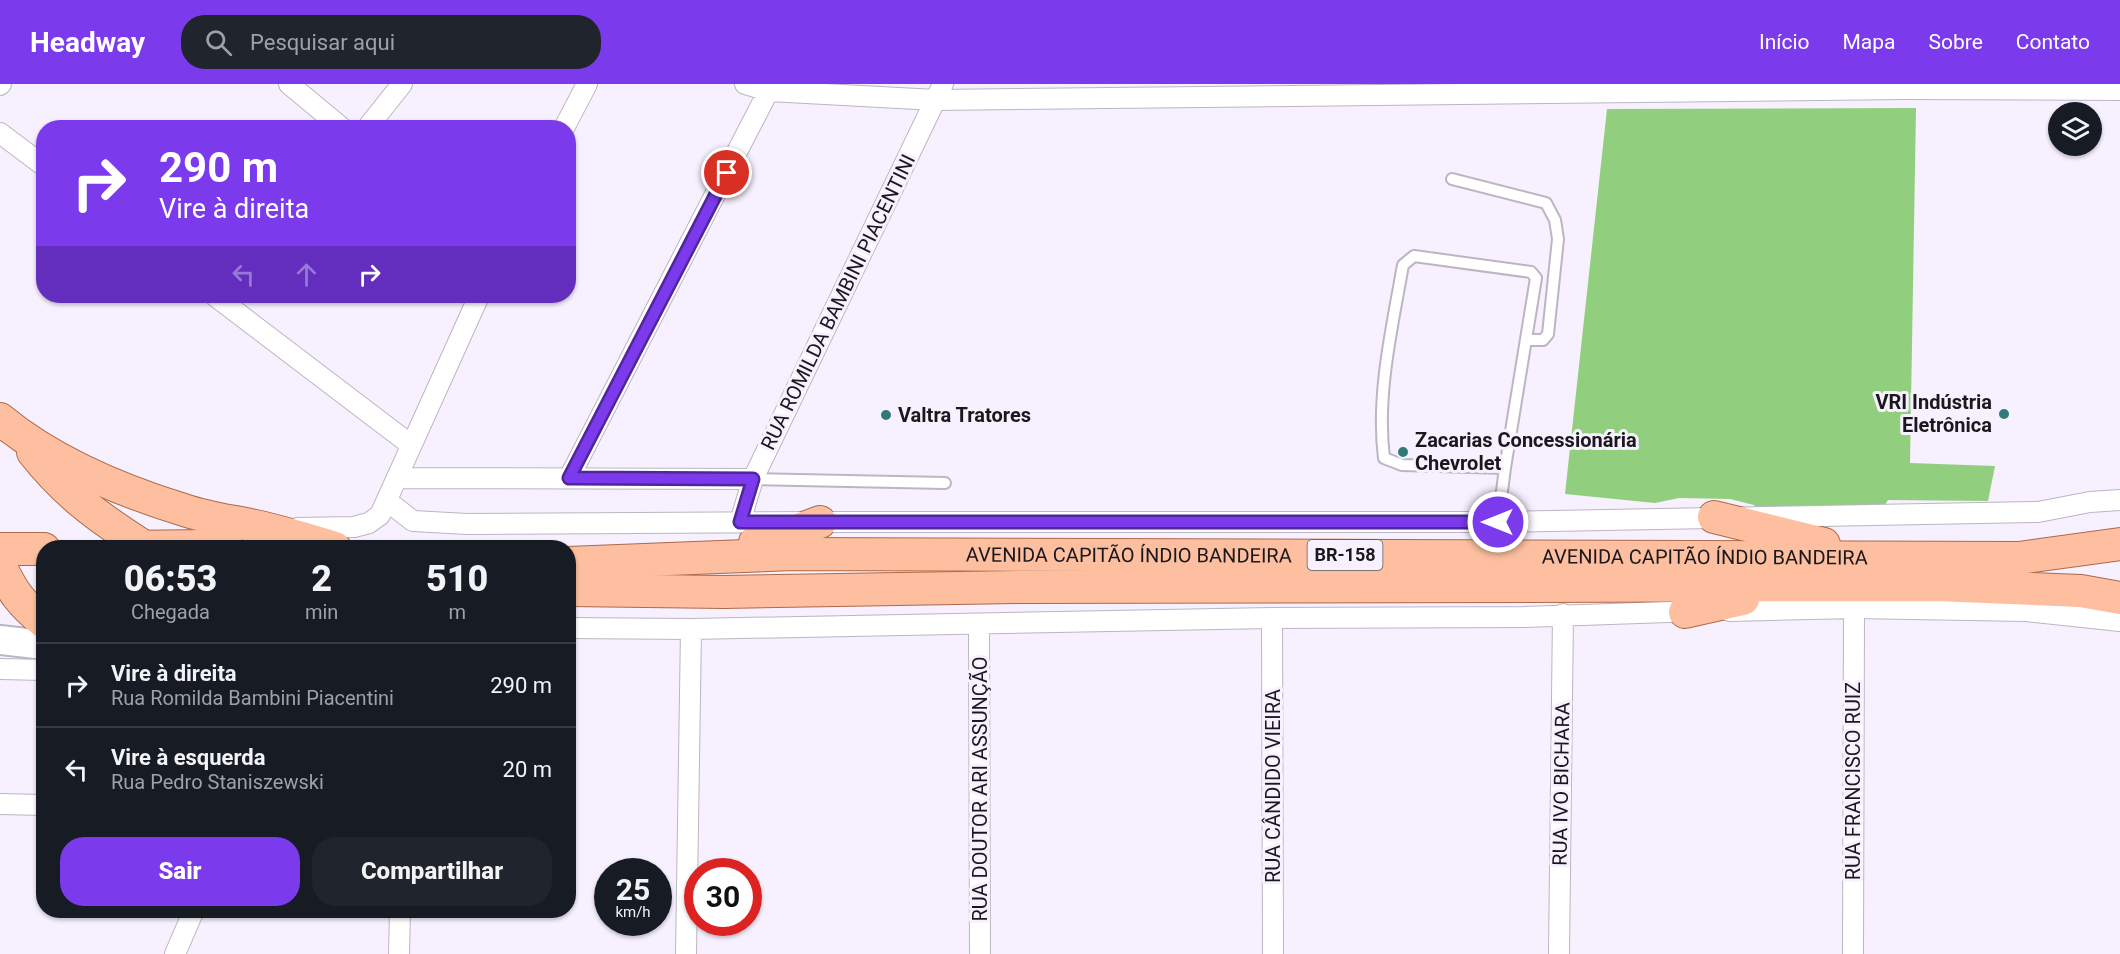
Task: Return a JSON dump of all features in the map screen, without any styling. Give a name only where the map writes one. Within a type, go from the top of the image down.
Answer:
[{"type":"main road","points":[[10,427],[70,464],[118,488],[186,511],[306,540]]},
{"type":"main road","points":[[10,427],[53,478],[123,540]]},
{"type":"main road","points":[[1714,517],[1881,557]]},
{"type":"main road","points":[[655,560],[780,537],[820,522]]},
{"type":"main road","name":"AVENIDA CAPITÃO ÍNDIO BANDEIRA","points":[[576,563],[794,554],[2019,558],[2120,544]]},
{"type":"main road","points":[[0,549],[36,549]]},
{"type":"main road","points":[[0,566],[10,586],[25,607],[36,616]]},
{"type":"main road","points":[[1685,612],[1804,585]]},
{"type":"main road","name":"AVENIDA CAPITÃO ÍNDIO BANDEIRA","points":[[576,590],[724,592],[1035,587],[1936,585],[2081,591],[2120,598]]},
{"type":"main road","points":[[0,640],[36,644]]},
{"type":"street","points":[[288,84],[332,120]]},
{"type":"street","points":[[373,120],[402,84]]},
{"type":"street","points":[[568,120],[587,84]]},
{"type":"street","points":[[745,84],[770,88],[939,92],[2120,90]]},
{"type":"street","points":[[569,478],[770,88]]},
{"type":"street","name":"RUA ROMILDA BAMBINI PIACENTINI","points":[[740,522],[753,479],[939,92]]},
{"type":"street","points":[[0,132],[36,160]]},
{"type":"street","points":[[223,303],[411,445]]},
{"type":"street","points":[[267,529],[354,527],[369,523],[380,514],[476,303]]},
{"type":"street","points":[[397,478],[753,479]]},
{"type":"street","points":[[387,501],[413,521],[449,523],[1498,522],[2038,512],[2090,502],[2120,500]]},
{"type":"street","points":[[576,628],[691,629],[1272,618],[1513,617],[1854,608],[2026,611],[2120,621]]},
{"type":"street","name":"RUA FRANCISCO RUIZ","points":[[1853,954],[1854,608]]},
{"type":"street","name":"RUA IVO BICHARA","points":[[1559,954],[1563,614]]},
{"type":"street","name":"RUA CÂNDIDO VIEIRA","points":[[1272,618],[1273,954]]},
{"type":"street","name":"RUA DOUTOR ARI ASSUNÇÃO","points":[[979,624],[980,954]]},
{"type":"street","points":[[686,954],[691,629]]},
{"type":"street","points":[[0,669],[36,670]]},
{"type":"street","points":[[0,804],[36,805]]},
{"type":"street","points":[[175,954],[191,918]]},
{"type":"street","points":[[399,954],[400,918]]},
{"type":"lane","points":[[1452,179],[1546,203],[1555,220],[1558,239],[1548,334],[1543,340],[1526,340]]},
{"type":"lane","points":[[1498,522],[1536,278],[1531,272],[1414,256],[1403,265],[1386,364],[1381,439],[1384,458],[1402,465],[1505,468]]},
{"type":"lane","points":[[753,479],[945,483]]},
{"type":"green space","points":[[1916,108],[1910,463],[1995,466],[1988,501],[1888,500],[1876,519],[1824,528],[1774,524],[1754,505],[1730,499],[1679,498],[1655,503],[1565,494],[1607,109]]},
{"type":"place","name":"VRI Indústria Eletrônica","points":[[2004,414]]},
{"type":"place","name":"Valtra Tratores","points":[[886,415]]},
{"type":"place","name":"Zacarias Concessionária Chevrolet","points":[[1403,452]]},
{"type":"route","points":[[727,173],[569,478],[753,479],[740,522],[1498,522]]}]
